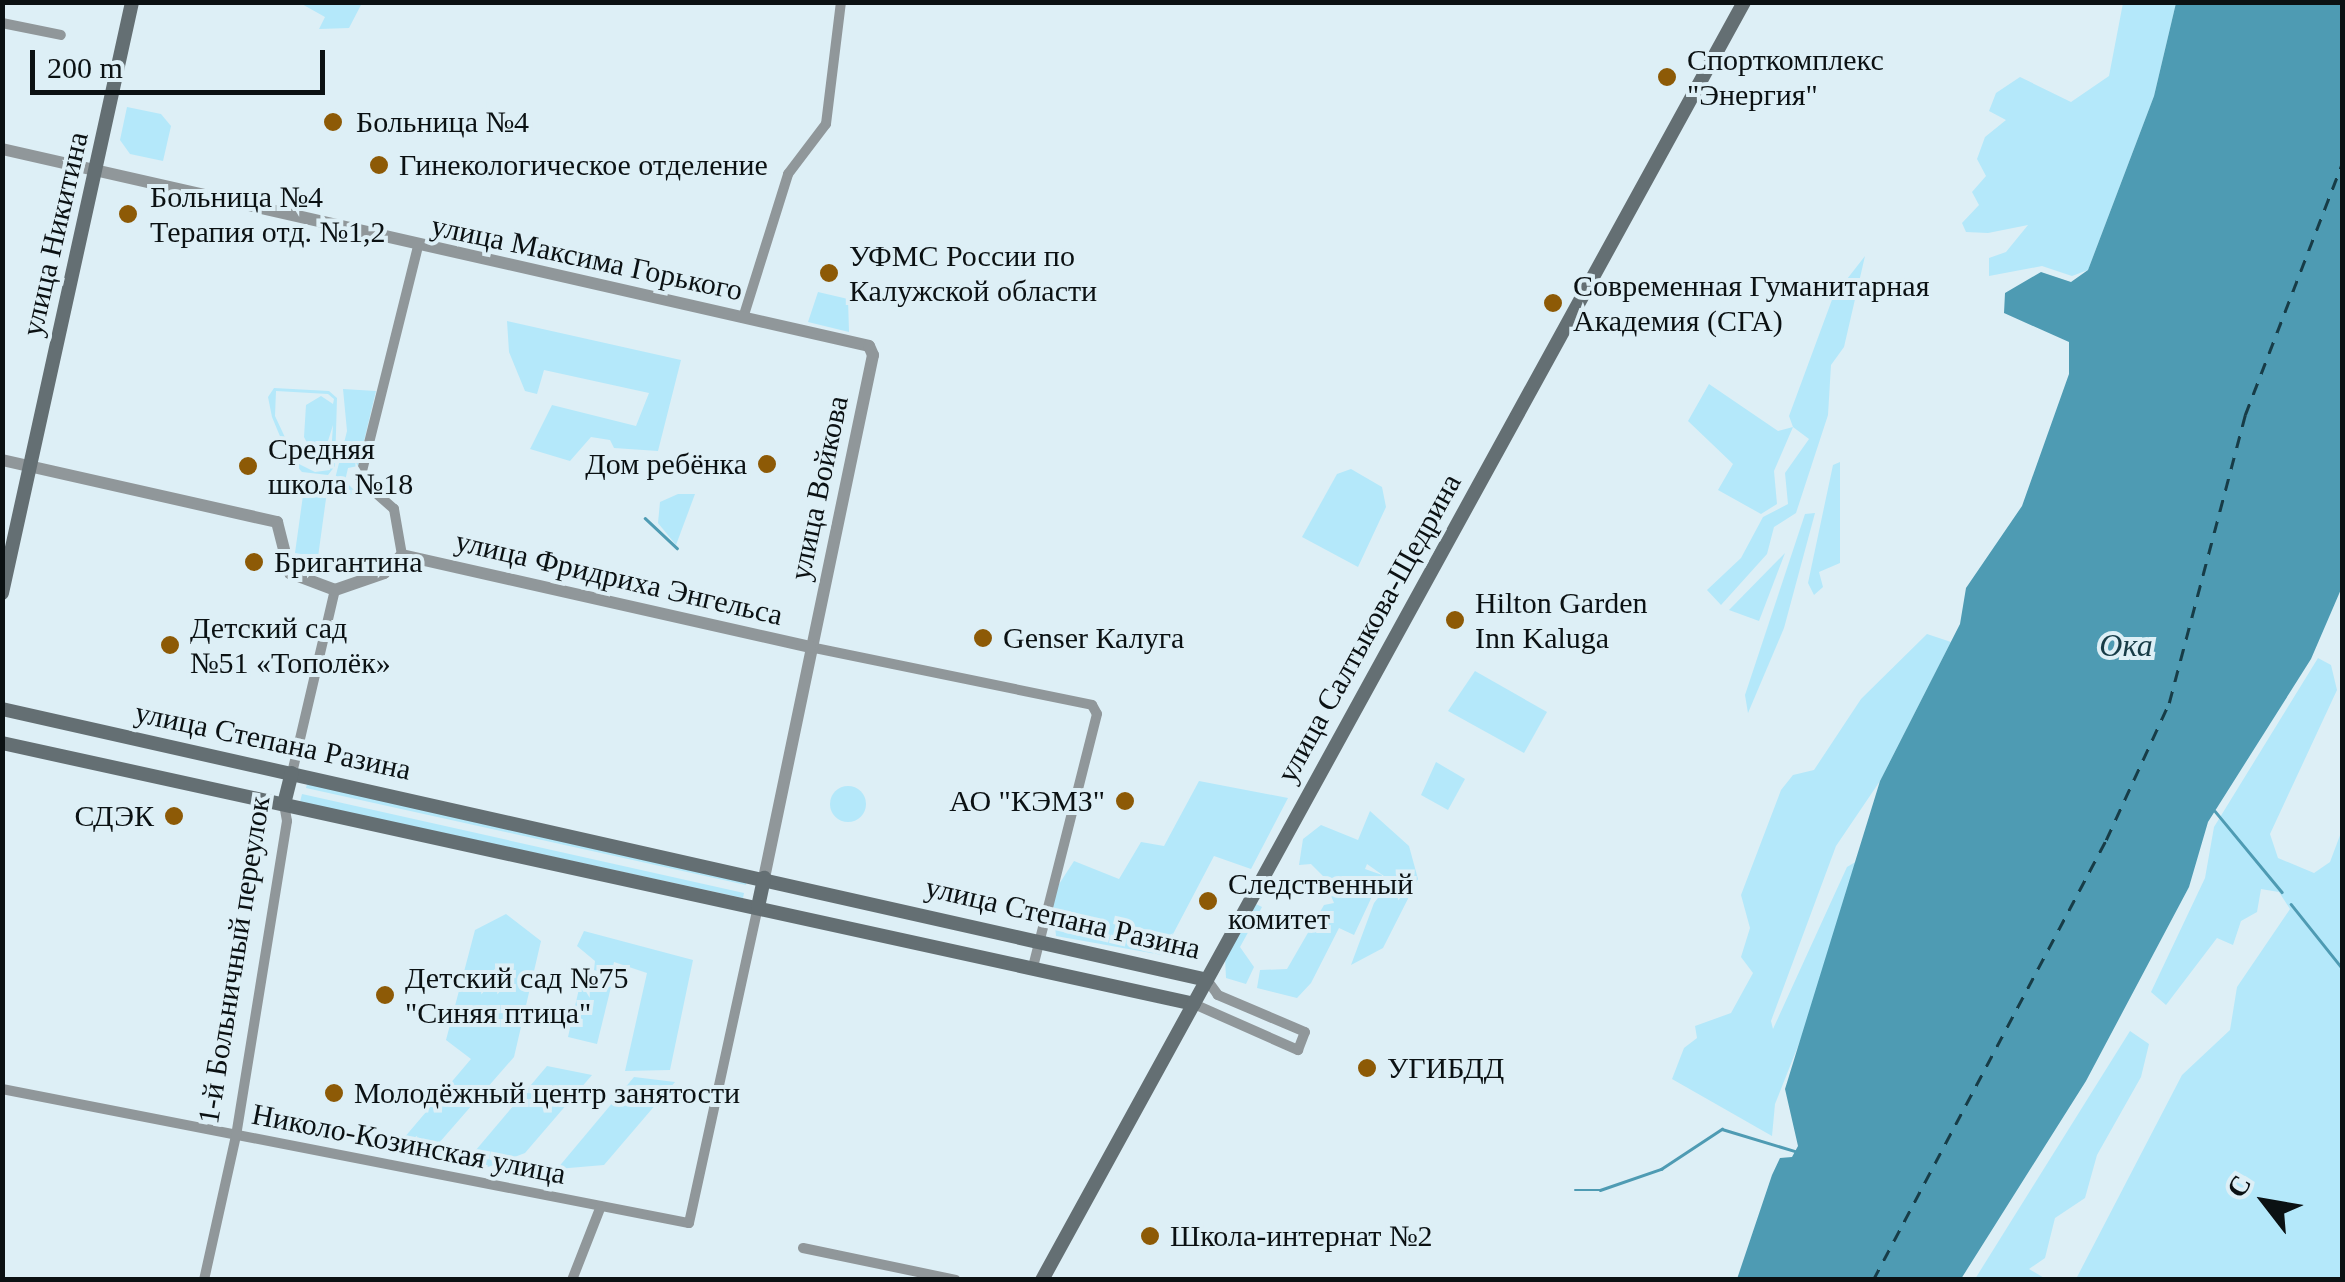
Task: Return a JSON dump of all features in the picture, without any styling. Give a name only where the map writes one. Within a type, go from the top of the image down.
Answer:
[{"type":"main road","name":"улица Никитина","points":[[2,594],[132,2]]},
{"type":"main road","name":"улица Салтыкова-Щедрина","points":[[1042,1280],[1744,2]]},
{"type":"main road","name":"улица Степана Разина","points":[[2,709],[1039,938],[1207,980]]},
{"type":"main road","name":"улица Степана Разина","points":[[2,742],[1194,1004]]},
{"type":"main road","name":"1-й Больничный переулок","points":[[284,804],[292,773]]},
{"type":"main road","points":[[758,907],[764,878]]},
{"type":"street","points":[[742,318],[788,174],[826,124],[842,2]]},
{"type":"street","points":[[2,24],[61,35]]},
{"type":"street","name":"улица Максима Горького","points":[[2,149],[869,346]]},
{"type":"street","points":[[2,460],[277,522],[290,573],[335,590],[375,578],[402,555],[394,509],[360,479],[418,246]]},
{"type":"street","name":"улица Войкова","points":[[764,878],[873,355],[869,346]]},
{"type":"street","name":"улица Фридриха Энгельса","points":[[402,555],[810,648],[1092,704],[1097,714],[1039,938]]},
{"type":"street","name":"1-й Больничный переулок","points":[[292,773],[335,590]]},
{"type":"street","name":"1-й Больничный переулок","points":[[204,1280],[236,1136],[287,821],[284,804]]},
{"type":"street","name":"Николо-Козинская улица","points":[[2,1089],[689,1223],[758,907]]},
{"type":"street","points":[[1033,967],[1039,938]]},
{"type":"street","name":"улица Степана Разина","points":[[1194,1004],[1298,1050],[1305,1032],[1218,994],[1207,980]]},
{"type":"street","points":[[572,1280],[602,1206]]},
{"type":"street","points":[[803,1248],[956,1280]]},
{"type":"shaded area","points":[[300,3],[362,3],[349,28],[319,29],[325,17]]},
{"type":"shaded area","points":[[2123,3],[2176,3],[2154,96],[2088,270],[2072,276],[2042,266],[1989,276],[1989,258],[2006,252],[2028,225],[1988,233],[1966,232],[1962,223],[1979,205],[1972,192],[1986,176],[1977,159],[1985,137],[2006,120],[1989,111],[1996,93],[2020,77],[2071,102],[2109,76]]},
{"type":"shaded area","points":[[127,107],[161,114],[171,126],[163,161],[130,154],[120,140]]},
{"type":"shaded area","points":[[1865,256],[1844,347],[1831,365],[1828,415],[1796,513],[1774,527],[1767,554],[1721,605],[1707,590],[1741,558],[1763,517],[1788,504],[1785,473],[1809,439],[1793,427],[1789,416],[1833,297]]},
{"type":"shaded area","points":[[818,292],[848,299],[849,332],[808,322]]},
{"type":"shaded area","points":[[507,321],[681,360],[658,451],[614,448],[610,440],[591,437],[570,461],[530,449],[552,405],[636,426],[649,393],[544,370],[537,394],[525,391],[509,352]]},
{"type":"shaded area","points":[[1709,384],[1778,431],[1793,427],[1774,471],[1777,504],[1761,514],[1718,490],[1733,464],[1688,421]]},
{"type":"shaded area","points":[[274,388],[329,391],[337,398],[335,466],[328,475],[302,472],[289,458],[268,397]],"holes":[[[276,391],[328,394],[334,399],[333,404],[321,396],[306,405],[304,437],[315,458],[324,454],[333,425],[330,470],[315,472],[297,463],[275,416]]]},
{"type":"shaded area","points":[[343,389],[376,391],[358,466],[348,468],[345,481],[358,494],[331,495],[347,431]]},
{"type":"shaded area","points":[[1840,462],[1840,563],[1819,572],[1823,587],[1814,595],[1808,583],[1833,465]]},
{"type":"shaded area","points":[[1351,469],[1382,487],[1386,507],[1358,567],[1302,537],[1337,474]]},
{"type":"shaded area","points":[[305,481],[328,484],[318,557],[295,553]]},
{"type":"shaded area","points":[[678,494],[695,494],[676,545],[658,523],[660,502]]},
{"type":"shaded area","points":[[1815,513],[1784,628],[1748,713],[1745,695],[1805,514]]},
{"type":"shaded area","points":[[1785,553],[1759,621],[1729,610]]},
{"type":"shaded area","points":[[1927,634],[1951,642],[1880,781],[1836,846],[1771,1021],[1773,1029],[1847,867],[1857,861],[1821,988],[1775,1104],[1772,1136],[1672,1079],[1684,1048],[1697,1038],[1695,1026],[1731,1013],[1753,973],[1741,957],[1750,928],[1741,895],[1781,790],[1793,775],[1814,770],[1861,699]]},
{"type":"shaded area","points":[[2318,658],[2331,665],[2337,690],[2270,834],[2278,858],[2314,873],[2330,862],[2342,830],[2342,1279],[2076,1279],[2182,1075],[2230,1030],[2237,987],[2290,909],[2279,892],[2261,889],[2257,912],[2241,921],[2233,945],[2217,938],[2166,1005],[2151,992],[2205,878],[2214,827]]},
{"type":"shaded area","points":[[1475,671],[1547,712],[1524,753],[1448,711]]},
{"type":"shaded area","points":[[1436,762],[1465,779],[1448,810],[1421,795]]},
{"type":"shaded area","points":[[308,780],[747,878],[746,885],[306,788]]},
{"type":"shaded area","points":[[1199,781],[1288,798],[1251,869],[1214,856],[1162,955],[1056,936],[1052,895],[1074,861],[1119,879],[1141,842],[1164,846]]},
{"type":"shaded area","points":[[848,786],[860,792],[866,804],[860,816],[848,822],[836,816],[830,804],[836,792]]},
{"type":"shaded area","points":[[302,794],[744,893],[743,898],[300,802]]},
{"type":"shaded area","points":[[1370,811],[1409,846],[1418,879],[1383,948],[1351,965],[1374,903],[1391,881],[1367,864],[1365,869],[1382,875],[1354,935],[1339,928],[1311,983],[1297,998],[1257,988],[1260,970],[1287,969],[1324,905],[1334,903],[1323,876],[1311,864],[1299,865],[1303,839],[1321,825],[1358,840]]},
{"type":"shaded area","points":[[1256,904],[1262,907],[1240,947],[1254,967],[1246,984],[1226,978],[1225,958]]},
{"type":"shaded area","points":[[506,914],[541,941],[514,1057],[432,1151],[398,1145],[471,1059],[446,1040],[475,930]]},
{"type":"shaded area","points":[[584,931],[693,960],[670,1070],[625,1071],[647,973],[614,962],[611,975],[594,970],[595,961],[577,946]]},
{"type":"shaded area","points":[[581,980],[611,987],[597,1044],[568,1037]]},
{"type":"shaded area","points":[[2130,1031],[2149,1044],[2141,1077],[2097,1155],[2085,1198],[2055,1218],[2045,1258],[2029,1269],[2046,1279],[1975,1279]]},
{"type":"shaded area","points":[[547,1066],[592,1075],[525,1153],[488,1167],[470,1157]]},
{"type":"shaded area","points":[[634,1077],[675,1082],[604,1165],[557,1169]]},
{"type":"water","name":"Ока","points":[[2176,3],[2342,3],[2342,587],[2311,659],[2208,822],[2189,887],[2086,1081],[1961,1279],[1737,1279],[1772,1175],[1780,1158],[1792,1157],[1798,1146],[1785,1089],[1880,781],[1960,624],[1966,588],[2022,506],[2069,374],[2069,342],[2004,313],[2005,293],[2041,272],[2071,282],[2088,270],[2154,96]]},
{"type":"waterway","points":[[645,518],[677,548]]},
{"type":"waterway","points":[[2215,811],[2282,892]]},
{"type":"waterway","points":[[2291,904],[2342,968]]},
{"type":"waterway","points":[[1575,1190],[1600,1190],[1661,1169],[1722,1129],[1795,1151]]},
{"type":"ferry route","points":[[1873,1280],[2106,840],[2169,703],[2245,415],[2342,164]]},
{"type":"place","name":"Спорткомплекс \"Энергия\"","points":[[1667,77]]},
{"type":"place","name":"Больница №4","points":[[333,122]]},
{"type":"place","name":"Гинекологическое отделение","points":[[379,165]]},
{"type":"place","name":"Больница №4 Терапия отд. №1,2","points":[[128,214]]},
{"type":"place","name":"УФМС России по Калужской области","points":[[829,273]]},
{"type":"place","name":"Современная Гуманитарная Академия (СГА)","points":[[1553,303]]},
{"type":"place","name":"Дом ребёнка","points":[[767,464]]},
{"type":"place","name":"Средняя школа №18","points":[[248,466]]},
{"type":"place","name":"Бригантина","points":[[254,562]]},
{"type":"place","name":"Hilton Garden Inn Kaluga","points":[[1455,620]]},
{"type":"place","name":"Genser Калуга","points":[[983,638]]},
{"type":"place","name":"Детский сад №51 «Тополёк»","points":[[170,645]]},
{"type":"place","name":"АО \"КЭМЗ\"","points":[[1125,801]]},
{"type":"place","name":"СДЭК","points":[[174,816]]},
{"type":"place","name":"Следственный комитет","points":[[1208,901]]},
{"type":"place","name":"Детский сад №75 \"Синяя птица\"","points":[[385,995]]},
{"type":"place","name":"УГИБДД","points":[[1367,1068]]},
{"type":"place","name":"Молодёжный центр занятости","points":[[334,1093]]},
{"type":"place","name":"Школа-интернат №2","points":[[1150,1236]]}]
